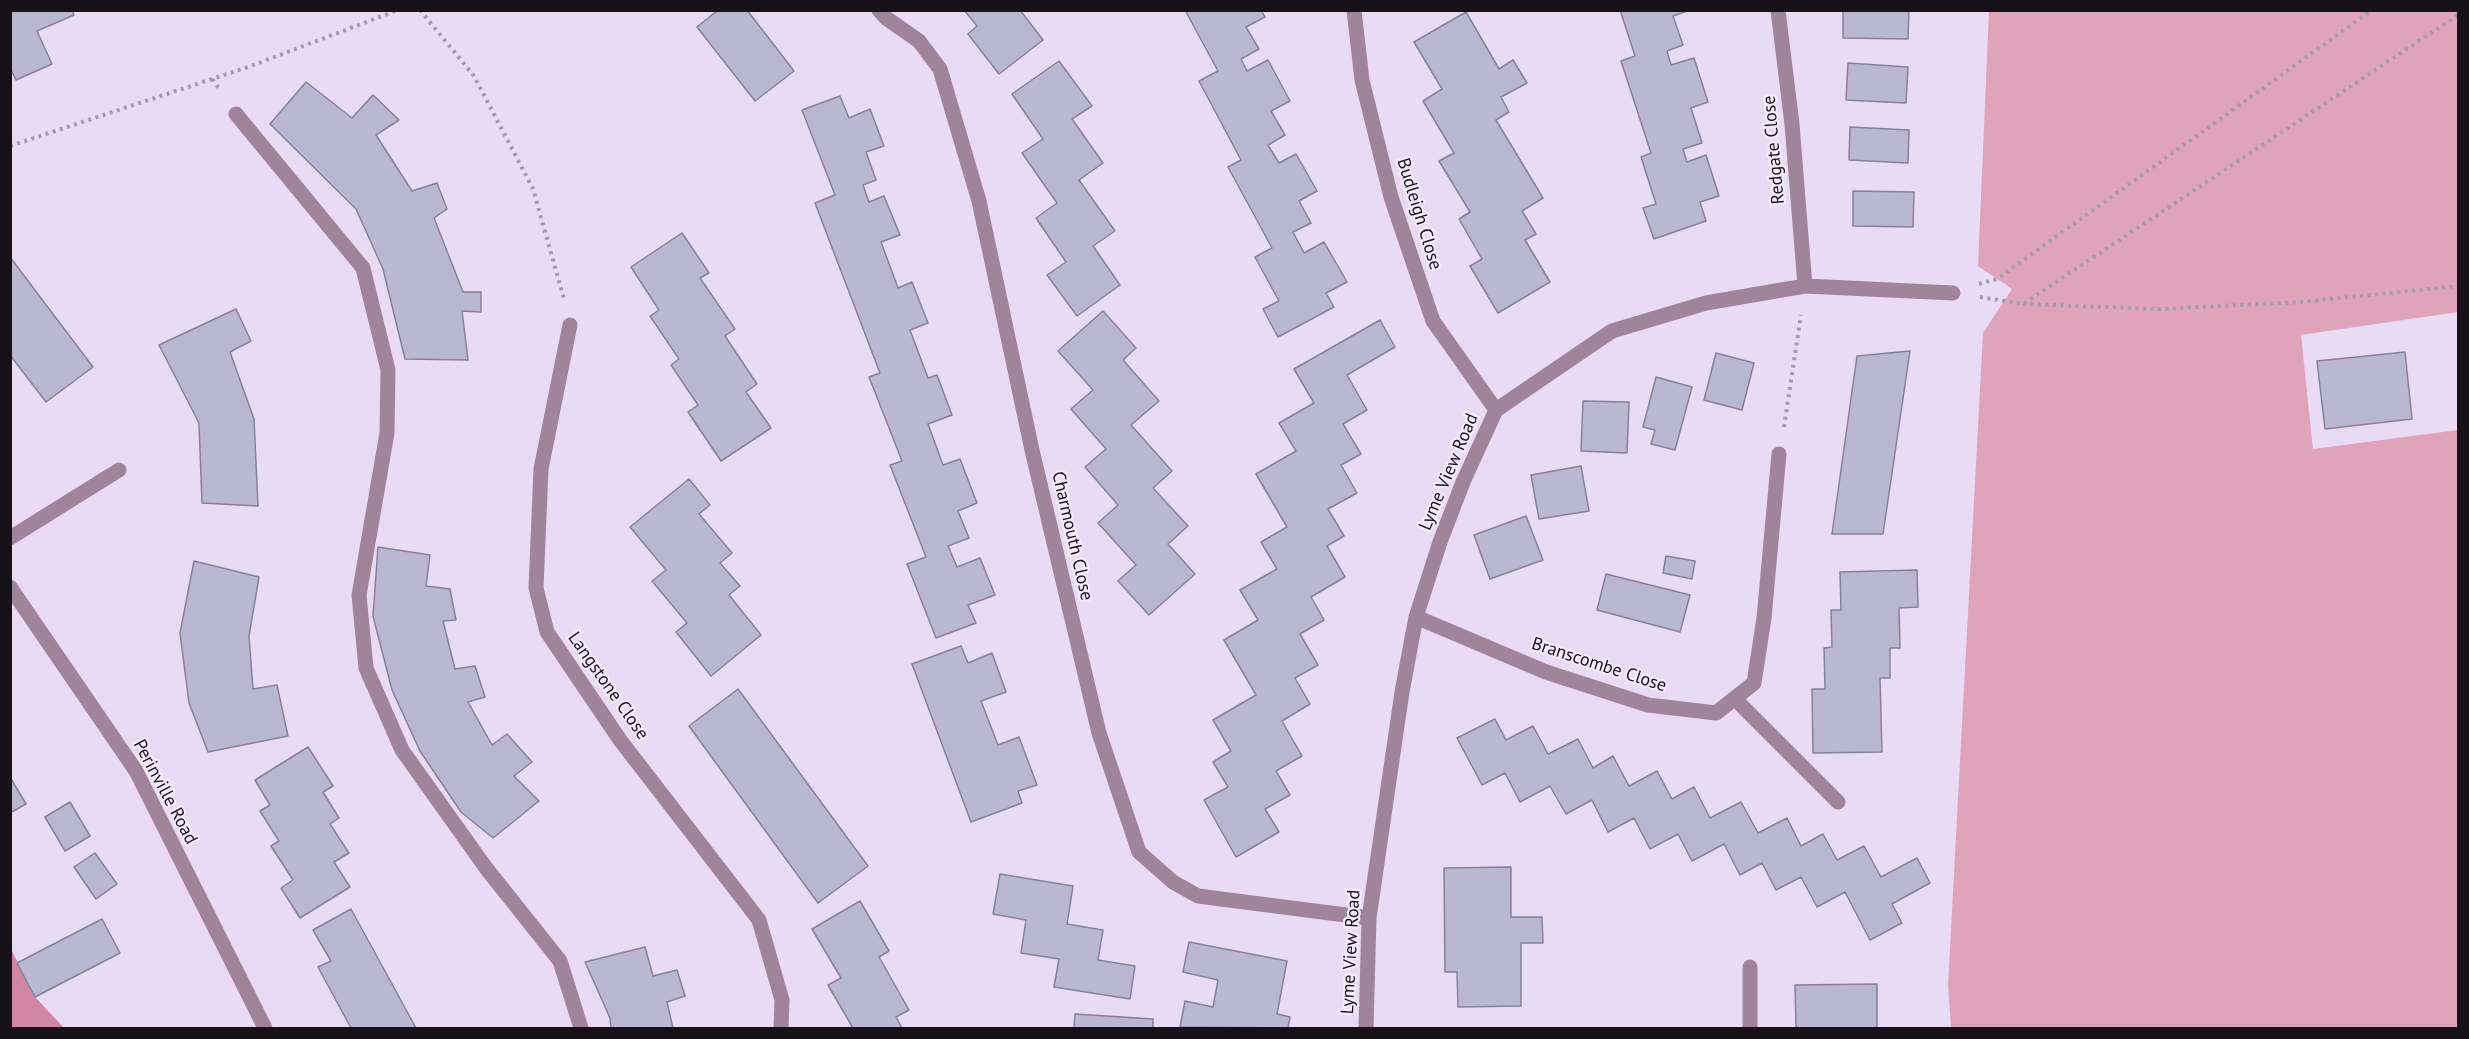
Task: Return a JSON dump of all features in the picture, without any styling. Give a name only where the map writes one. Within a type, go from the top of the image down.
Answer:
[{"type":"street","name":"Charmouth Close","points":[[879,10],[886,18],[919,41],[940,69],[979,201],[1032,450],[1099,733],[1139,852],[1173,882],[1198,896],[1370,918]]},
{"type":"street","name":"Budleigh Close","points":[[1354,10],[1362,80],[1391,197],[1433,321],[1496,410]]},
{"type":"street","name":"Redgate Close","points":[[1778,10],[1792,124],[1805,286]]},
{"type":"street","points":[[236,114],[363,268],[388,370],[387,433],[359,596],[366,668],[402,750],[486,867],[560,961],[581,1029]]},
{"type":"street","name":"Lyme View Road","points":[[1366,1029],[1370,918],[1402,692],[1416,617],[1459,492],[1496,410],[1612,331],[1706,303],[1805,286],[1953,293]]},
{"type":"street","name":"Langstone Close","points":[[570,325],[541,468],[536,588],[547,632],[620,740],[759,920],[782,1000],[781,1029]]},
{"type":"street","name":"Branscombe Close","points":[[1416,617],[1546,672],[1648,705],[1716,713],[1754,683],[1764,618],[1779,454]]},
{"type":"street","points":[[10,538],[119,470]]},
{"type":"street","name":"Perinville Road","points":[[10,587],[136,771],[265,1029]]},
{"type":"street","points":[[1734,699],[1838,802]]},
{"type":"street","points":[[1750,967],[1750,1029]]},
{"type":"path","points":[[10,146],[248,68],[398,10]]},
{"type":"path","points":[[420,10],[474,76],[533,189],[570,325]]},
{"type":"path","points":[[1953,293],[1997,279],[2372,10]]},
{"type":"path","points":[[2023,304],[2458,15]]},
{"type":"path","points":[[1779,454],[1805,286]]},
{"type":"path","points":[[1953,293],[2023,304],[2171,308],[2301,302],[2458,286]]},
{"type":"shaded area","points":[[1989,11],[2458,11],[2458,312],[2301,335],[2313,449],[2458,430],[2458,1028],[1951,1028],[1948,985],[1983,333],[2012,289],[1978,266]]},
{"type":"shaded area","points":[[11,949],[35,997],[64,1028],[11,1028]]},
{"type":"building","points":[[10,10],[72,10],[74,15],[37,31],[52,64],[16,80],[10,68]]},
{"type":"building","points":[[718,10],[747,10],[794,71],[755,101],[697,27]]},
{"type":"building","points":[[964,10],[1020,10],[1043,40],[999,74],[968,34],[977,26]]},
{"type":"building","points":[[1185,10],[1261,10],[1265,17],[1246,27],[1259,49],[1241,59],[1247,71],[1268,60],[1290,101],[1271,111],[1285,135],[1268,145],[1279,163],[1296,154],[1317,191],[1299,201],[1311,223],[1293,232],[1304,253],[1324,242],[1347,282],[1326,293],[1334,307],[1278,337],[1263,309],[1279,301],[1255,257],[1272,248],[1228,167],[1241,160],[1199,81],[1218,71]]},
{"type":"building","points":[[1620,10],[1690,10],[1673,16],[1683,45],[1667,51],[1671,65],[1694,58],[1708,102],[1691,108],[1702,143],[1683,149],[1687,162],[1706,155],[1719,196],[1700,202],[1706,221],[1654,239],[1643,208],[1656,204],[1641,157],[1651,153],[1621,61],[1635,56]]},
{"type":"building","points":[[1843,10],[1909,10],[1908,39],[1843,38]]},
{"type":"building","points":[[1466,12],[1499,69],[1513,60],[1527,83],[1501,97],[1509,112],[1496,120],[1543,198],[1522,211],[1536,234],[1525,240],[1550,282],[1498,313],[1470,266],[1482,259],[1459,219],[1470,212],[1439,161],[1454,153],[1423,101],[1442,89],[1414,42]]},
{"type":"building","points":[[1059,61],[1092,106],[1072,119],[1103,163],[1079,180],[1115,231],[1093,246],[1120,285],[1077,316],[1047,275],[1066,262],[1036,218],[1057,203],[1022,153],[1043,139],[1012,94]]},
{"type":"building","points":[[1848,63],[1908,67],[1906,103],[1846,100]]},
{"type":"building","points":[[306,82],[352,118],[373,95],[399,120],[376,135],[412,191],[437,183],[447,209],[434,218],[463,292],[481,292],[481,312],[462,311],[468,360],[405,359],[383,269],[356,209],[270,124]]},
{"type":"building","points":[[840,96],[849,118],[870,109],[884,146],[866,152],[876,180],[863,185],[869,202],[884,196],[900,235],[881,242],[898,288],[912,282],[928,323],[910,330],[928,378],[937,375],[952,415],[928,424],[943,465],[960,459],[977,503],[958,511],[969,538],[948,546],[957,567],[980,558],[995,595],[968,605],[976,623],[936,638],[907,564],[926,557],[890,465],[902,461],[869,377],[880,373],[815,203],[835,195],[802,110]]},
{"type":"building","points":[[1850,127],[1909,130],[1908,163],[1849,160]]},
{"type":"building","points":[[1853,191],[1914,192],[1913,227],[1853,226]]},
{"type":"building","points":[[682,233],[709,273],[700,278],[735,329],[725,336],[757,384],[746,392],[771,428],[721,461],[688,412],[698,405],[671,365],[679,359],[650,316],[659,310],[631,267]]},
{"type":"building","points":[[10,257],[93,367],[46,402],[10,355]]},
{"type":"building","points":[[236,309],[251,341],[230,352],[254,419],[258,506],[202,503],[199,423],[159,345]]},
{"type":"building","points":[[1103,311],[1136,348],[1123,360],[1159,401],[1131,425],[1172,471],[1153,488],[1188,526],[1168,544],[1195,574],[1149,615],[1118,581],[1136,565],[1098,523],[1118,505],[1085,467],[1106,449],[1071,409],[1093,390],[1058,351]]},
{"type":"building","points":[[1380,320],[1395,347],[1347,375],[1367,410],[1343,424],[1361,454],[1341,465],[1357,493],[1328,509],[1344,536],[1327,546],[1345,577],[1311,597],[1324,620],[1300,634],[1318,665],[1295,678],[1310,704],[1282,721],[1302,756],[1276,771],[1290,795],[1265,809],[1279,832],[1236,857],[1204,800],[1228,787],[1213,762],[1231,751],[1213,720],[1256,695],[1224,640],[1258,620],[1240,590],[1277,569],[1261,542],[1287,527],[1256,474],[1296,451],[1279,423],[1314,403],[1294,369]]},
{"type":"building","points":[[1910,351],[1883,534],[1832,534],[1857,356]]},
{"type":"building","points":[[2405,352],[2412,419],[2325,429],[2317,361]]},
{"type":"building","points":[[1716,353],[1754,363],[1742,410],[1704,400]]},
{"type":"building","points":[[1656,377],[1692,387],[1675,450],[1651,444],[1655,430],[1643,427]]},
{"type":"building","points":[[1583,401],[1629,402],[1627,453],[1581,451]]},
{"type":"building","points":[[1581,466],[1589,511],[1539,519],[1531,475]]},
{"type":"building","points":[[689,479],[710,505],[699,514],[732,553],[720,563],[740,586],[729,595],[761,635],[711,676],[676,632],[687,623],[652,581],[666,570],[630,527]]},
{"type":"building","points":[[1526,516],[1543,560],[1490,579],[1474,535]]},
{"type":"building","points":[[378,547],[430,555],[426,586],[450,589],[456,620],[443,621],[455,669],[475,666],[485,697],[468,702],[492,745],[507,734],[532,762],[514,776],[539,801],[493,838],[461,812],[420,751],[392,690],[373,616]]},
{"type":"building","points":[[1666,556],[1695,561],[1692,579],[1663,573]]},
{"type":"building","points":[[194,561],[259,577],[249,636],[253,689],[277,685],[288,736],[208,752],[189,703],[180,633]]},
{"type":"building","points":[[1917,570],[1918,607],[1899,608],[1900,648],[1890,648],[1890,678],[1880,678],[1882,752],[1813,753],[1812,689],[1825,689],[1824,648],[1832,647],[1831,610],[1841,610],[1840,572]]},
{"type":"building","points":[[1606,574],[1690,595],[1680,632],[1597,610]]},
{"type":"building","points":[[961,646],[968,663],[992,653],[1006,692],[981,701],[998,745],[1019,737],[1037,785],[1018,791],[1022,803],[971,822],[912,664]]},
{"type":"building","points":[[738,689],[868,866],[818,903],[689,726]]},
{"type":"building","points":[[1495,719],[1506,740],[1533,726],[1548,754],[1578,739],[1593,768],[1613,756],[1629,786],[1657,771],[1672,799],[1694,787],[1710,818],[1741,802],[1758,833],[1787,818],[1801,846],[1823,834],[1837,860],[1864,846],[1881,877],[1917,858],[1930,883],[1892,904],[1902,923],[1870,940],[1845,892],[1817,907],[1801,877],[1776,890],[1762,863],[1740,875],[1724,844],[1692,861],[1678,834],[1650,849],[1634,818],[1608,832],[1592,800],[1566,814],[1550,786],[1520,802],[1505,773],[1482,785],[1457,738]]},
{"type":"building","points":[[308,747],[333,786],[323,792],[339,818],[330,824],[349,853],[334,862],[350,887],[300,918],[281,888],[293,880],[271,846],[279,841],[260,811],[270,805],[255,780]]},
{"type":"building","points":[[10,777],[26,804],[10,813]]},
{"type":"building","points":[[70,802],[90,836],[65,851],[45,817]]},
{"type":"building","points":[[95,853],[117,884],[96,899],[74,867]]},
{"type":"building","points":[[1511,867],[1511,917],[1542,917],[1543,943],[1521,943],[1521,1006],[1458,1007],[1457,972],[1445,972],[1444,868]]},
{"type":"building","points":[[1000,874],[1073,886],[1067,924],[1103,930],[1098,960],[1135,966],[1130,999],[1054,987],[1059,959],[1021,953],[1026,920],[993,914]]},
{"type":"building","points":[[860,901],[889,951],[879,957],[909,1010],[896,1017],[902,1028],[853,1028],[828,985],[841,978],[812,929]]},
{"type":"building","points":[[351,909],[416,1028],[351,1028],[318,967],[331,961],[313,930]]},
{"type":"building","points":[[102,919],[120,953],[35,997],[17,963]]},
{"type":"building","points":[[1189,942],[1287,961],[1277,1014],[1290,1017],[1288,1028],[1180,1027],[1185,1001],[1213,1007],[1218,980],[1183,972]]},
{"type":"building","points":[[645,947],[653,976],[677,970],[685,996],[667,1002],[673,1028],[611,1028],[610,1018],[585,962]]},
{"type":"building","points":[[1877,984],[1877,1028],[1796,1028],[1795,985]]},
{"type":"building","points":[[1075,1014],[1153,1019],[1153,1028],[1074,1028]]}]
